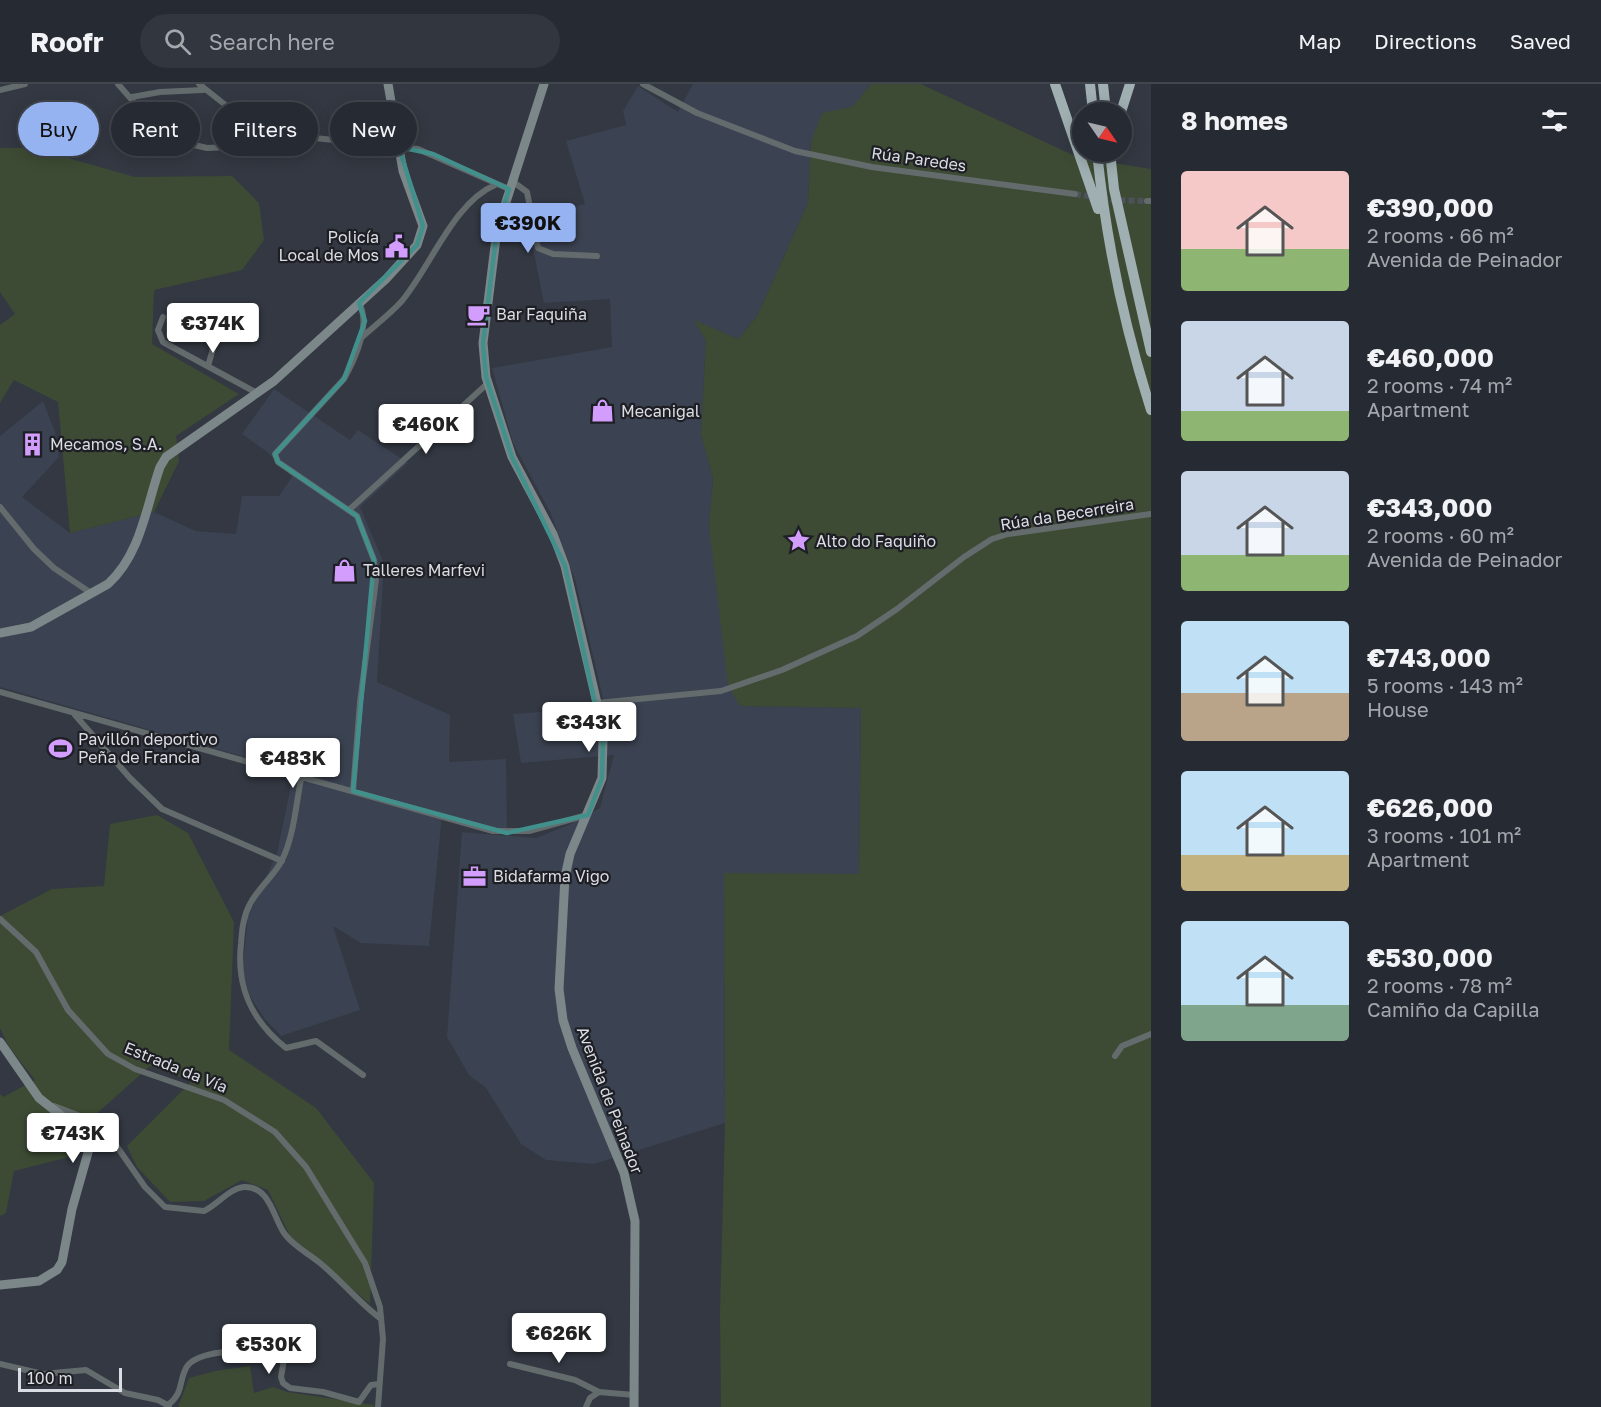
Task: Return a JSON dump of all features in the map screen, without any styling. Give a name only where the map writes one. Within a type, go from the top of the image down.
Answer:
[{"type":"highway","points":[[1055,84],[1108,238]]},
{"type":"highway","points":[[1090,84],[1092,102]]},
{"type":"highway","points":[[1103,84],[1105,102]]},
{"type":"highway","points":[[1125,102],[1131,84]]},
{"type":"highway","points":[[1098,162],[1108,238],[1124,317],[1151,410]]},
{"type":"highway","points":[[1111,162],[1114,189],[1151,352]]},
{"type":"highway","points":[[1114,189],[1116,162]]},
{"type":"street","points":[[0,90],[25,84]]},
{"type":"street","points":[[118,84],[132,97],[152,123],[169,135],[198,146],[212,146]]},
{"type":"street","points":[[388,84],[391,102]]},
{"type":"street","name":"Avenida de Peinador","points":[[544,84],[497,230],[483,343],[488,383],[512,457],[554,534],[565,566],[597,703],[603,740],[602,778],[570,854],[565,877],[560,989],[562,1020],[624,1173],[635,1221],[633,1407]]},
{"type":"street","name":"Rúa Paredes","points":[[643,84],[697,113],[795,151],[872,167],[1075,194]]},
{"type":"street","points":[[132,97],[201,87],[221,102]]},
{"type":"street","points":[[417,149],[433,154],[495,185]]},
{"type":"street","points":[[0,633],[31,627],[108,584],[126,563],[140,535],[160,467],[166,457],[258,393],[407,258],[420,236],[421,217],[408,186],[401,156]]},
{"type":"street","points":[[359,339],[400,302],[480,191],[495,185],[510,185],[527,192],[538,248],[553,254],[597,256]]},
{"type":"street","points":[[354,791],[360,702],[376,580],[374,560],[357,516],[278,462],[275,454],[344,380],[364,321],[359,303]]},
{"type":"street","points":[[163,317],[158,330],[163,342],[258,393]]},
{"type":"street","points":[[208,366],[216,338]]},
{"type":"street","points":[[349,510],[488,383]]},
{"type":"street","points":[[0,507],[47,561],[91,593]]},
{"type":"street","name":"Rúa da Becerreira","points":[[597,703],[722,691],[782,670],[857,636],[992,539],[1008,534],[1151,514]]},
{"type":"street","points":[[0,692],[301,779],[354,791],[507,833],[529,831],[588,814]]},
{"type":"street","points":[[75,715],[130,778],[162,809],[282,861]]},
{"type":"street","points":[[301,779],[282,861],[265,880],[249,905],[243,922],[240,969],[250,1008],[260,1024],[286,1048],[316,1041],[363,1075]]},
{"type":"street","name":"Estrada da Vía","points":[[0,918],[36,952],[68,1010],[108,1054],[135,1069],[224,1100],[275,1132],[306,1167],[365,1263],[380,1307],[383,1339],[378,1407]]},
{"type":"street","points":[[1115,1056],[1122,1046],[1151,1034]]},
{"type":"street","points":[[0,1042],[46,1104],[82,1132],[87,1140],[88,1159],[72,1209],[62,1262],[57,1270],[39,1281],[0,1284]]},
{"type":"street","points":[[46,1104],[93,1121],[104,1128],[145,1186],[165,1207],[204,1211],[236,1189],[245,1187],[261,1193],[273,1209],[286,1236],[319,1262],[361,1304],[381,1319]]},
{"type":"street","points":[[0,1364],[43,1374],[86,1370],[125,1393],[168,1406],[180,1392],[186,1368],[191,1363],[216,1352],[279,1351],[285,1354],[281,1377],[290,1388],[323,1392],[358,1402],[364,1399],[371,1385],[379,1384]]},
{"type":"street","points":[[510,1364],[574,1380],[599,1392],[634,1395]]},
{"type":"street","points":[[586,1407],[590,1398],[599,1392]]},
{"type":"highlighted area","points":[[399,147],[433,154],[509,189],[497,230],[483,343],[486,377],[512,457],[565,566],[603,740],[602,778],[588,815],[507,833],[353,791],[374,560],[357,516],[278,462],[275,454],[344,379],[365,321],[359,303],[417,245],[423,226]]},
{"type":"shaded area","points":[[693,84],[871,84],[852,107],[811,142],[808,203],[757,316],[738,339],[695,321],[706,341],[701,434],[713,478],[709,526],[740,706],[861,708],[859,875],[724,873],[725,1123],[594,1164],[546,1160],[521,1144],[486,1088],[469,1075],[447,1037],[462,832],[536,838],[571,824],[600,808],[614,755],[521,763],[513,714],[605,707],[575,579],[550,512],[513,443],[492,368],[612,347],[610,299],[544,303],[527,219],[585,204],[566,141],[626,125],[623,111],[638,86],[678,112]]},
{"type":"shaded area","points":[[274,389],[350,440],[358,430],[408,463],[360,507],[384,563],[377,682],[450,715],[449,762],[506,759],[507,833],[442,816],[429,946],[361,943],[333,926],[360,1010],[281,1036],[264,1018],[250,996],[242,972],[248,917],[277,853],[294,771],[0,687],[0,436],[43,401],[55,432],[59,457],[22,497],[70,533],[154,512],[196,531],[236,534],[242,496],[279,496],[292,477],[266,451],[242,434]]},
{"type":"green space","points":[[871,84],[921,84],[1072,155],[1072,162],[1108,162],[1151,169],[1151,1407],[721,1407],[720,1312],[725,1123],[724,873],[859,874],[861,708],[740,706],[728,685],[709,526],[713,478],[701,434],[706,341],[694,320],[738,339],[757,316],[808,203],[811,142],[822,113],[852,107]]},
{"type":"green space","points":[[0,148],[18,148],[18,156],[61,156],[135,177],[232,176],[259,203],[264,240],[242,270],[154,290],[152,344],[239,394],[176,436],[179,461],[154,512],[70,533],[58,402],[14,380],[0,403],[0,325],[15,314],[0,292]]},
{"type":"green space","points":[[157,815],[188,833],[234,922],[229,1050],[316,1108],[374,1183],[370,1304],[290,1236],[268,1190],[242,1180],[204,1201],[170,1202],[137,1167],[127,1146],[192,1081],[150,1066],[94,1116],[77,1155],[14,1171],[6,1213],[0,1216],[0,1094],[3,1097],[35,1080],[9,1047],[0,1028],[0,916],[52,889],[104,886],[110,824]]},
{"type":"green space","points":[[250,1366],[254,1393],[273,1387],[287,1392],[374,1405],[374,1407],[178,1407],[189,1378],[215,1371]]},
{"type":"tunnel","points":[[1075,194],[1113,200],[1147,201]]},
{"type":"place","name":"Policía Local de Mos","points":[[397,246]]},
{"type":"place","name":"Bar Faquiña","points":[[478,314]]},
{"type":"place","name":"Mecanigal","points":[[603,411]]},
{"type":"place","name":"Mecamos, S.A.","points":[[32,444]]},
{"type":"place","name":"Alto do Faquiño","points":[[798,541]]},
{"type":"place","name":"Talleres Marfevi","points":[[345,570]]},
{"type":"place","name":"Pavillón deportivo Peña de Francia","points":[[60,748]]},
{"type":"place","name":"Bidafarma Vigo","points":[[475,876]]}]
